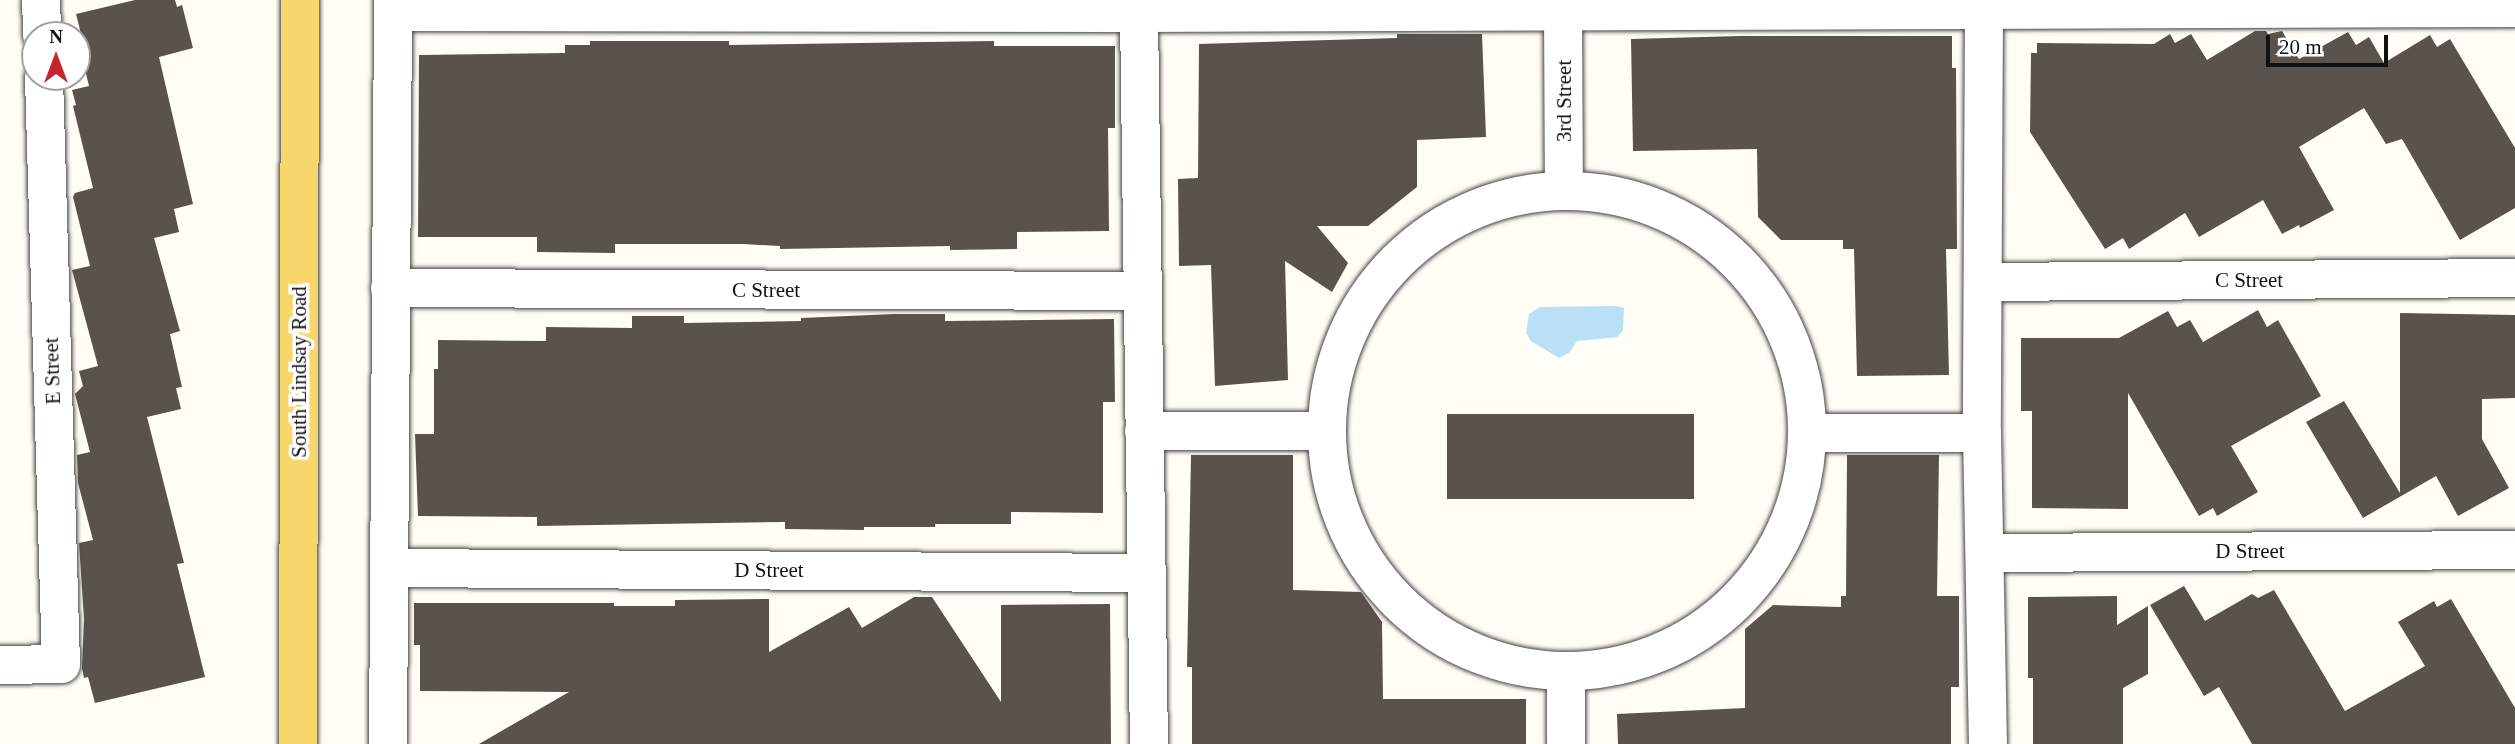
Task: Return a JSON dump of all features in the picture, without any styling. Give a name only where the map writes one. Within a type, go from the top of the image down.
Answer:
[{"type":"main road","name":"South Lindsay Road","points":[[298,744],[300,0]]},
{"type":"lane","points":[[41,0],[42,21]]},
{"type":"lane","points":[[388,744],[393,6],[1139,13],[1564,4],[1984,11],[2515,8]]},
{"type":"lane","name":"3rd Street","points":[[1564,4],[1564,190]]},
{"type":"lane","points":[[1984,11],[1983,433],[1988,744]]},
{"type":"lane","points":[[1139,13],[1149,744]]},
{"type":"lane","name":"E Street","points":[[0,665],[61,664],[44,91]]},
{"type":"lane","points":[[1564,190],[1640,201],[1708,236],[1763,289],[1797,357],[1809,433],[1797,507],[1762,574],[1708,627],[1641,660],[1566,672],[1491,660],[1424,626],[1370,573],[1336,505],[1324,431],[1336,357],[1370,290],[1423,237],[1490,202],[1564,190]]},
{"type":"lane","name":"C Street","points":[[1983,282],[2515,278]]},
{"type":"lane","name":"C Street","points":[[390,288],[1143,291]]},
{"type":"lane","points":[[1144,431],[1324,431]]},
{"type":"lane","points":[[1809,433],[1983,433]]},
{"type":"lane","name":"D Street","points":[[1985,553],[2515,550]]},
{"type":"lane","name":"D Street","points":[[391,568],[1147,573]]},
{"type":"lane","points":[[1566,672],[1566,744]]},
{"type":"water","points":[[1540,307],[1624,308],[1623,330],[1618,337],[1577,341],[1569,353],[1559,358],[1531,341],[1526,333],[1529,314]]},
{"type":"building","points":[[135,0],[175,0],[177,7],[182,5],[193,48],[159,57],[193,204],[174,209],[179,232],[154,238],[180,331],[170,334],[182,387],[176,388],[181,409],[147,417],[184,563],[177,564],[205,677],[95,703],[88,677],[84,678],[82,668],[84,619],[79,543],[93,540],[78,483],[77,455],[90,452],[75,394],[83,386],[79,371],[98,366],[72,270],[90,266],[73,197],[75,193],[93,188],[73,106],[76,105],[72,91],[91,91],[91,21],[78,21],[76,14]]},
{"type":"building","points":[[2255,31],[2266,31],[2268,34],[2282,31],[2299,59],[2348,32],[2356,45],[2369,37],[2384,63],[2430,35],[2437,47],[2450,39],[2515,148],[2515,208],[2460,240],[2402,139],[2386,144],[2364,108],[2299,147],[2334,210],[2282,234],[2263,200],[2199,237],[2185,213],[2129,249],[2123,238],[2105,249],[2030,132],[2031,53],[2037,53],[2037,43],[2154,44],[2170,34],[2175,43],[2191,34],[2207,60]]},
{"type":"building","points":[[1397,34],[1482,34],[1486,137],[1417,140],[1417,187],[1368,226],[1317,226],[1348,263],[1332,292],[1285,261],[1288,380],[1215,386],[1211,265],[1179,266],[1178,179],[1198,178],[1199,44],[1397,38]]},
{"type":"building","points":[[1952,36],[1952,68],[1956,68],[1957,249],[1946,249],[1949,375],[1857,376],[1854,249],[1843,249],[1843,240],[1781,240],[1758,217],[1757,149],[1633,151],[1631,39]]},
{"type":"building","points":[[590,41],[729,41],[729,45],[994,41],[994,46],[1115,46],[1115,128],[1108,128],[1109,231],[1017,232],[1017,249],[950,250],[950,246],[780,249],[780,246],[743,244],[615,244],[615,253],[537,252],[537,237],[418,237],[419,55],[565,53],[565,45],[590,45]]},
{"type":"building","points":[[2258,310],[2267,327],[2278,320],[2321,396],[2231,446],[2258,492],[2217,516],[2213,508],[2199,516],[2128,393],[2128,509],[2032,508],[2032,411],[2021,411],[2021,338],[2119,338],[2168,311],[2177,327],[2190,320],[2203,342]]},
{"type":"building","points":[[2400,313],[2515,315],[2515,398],[2482,399],[2482,439],[2509,488],[2458,516],[2436,476],[2363,518],[2306,422],[2344,401],[2400,493]]},
{"type":"building","points":[[945,314],[945,321],[1114,319],[1115,402],[1103,402],[1103,513],[1011,512],[1011,524],[935,524],[935,527],[864,527],[864,530],[785,529],[785,522],[537,526],[537,517],[418,516],[415,434],[434,434],[434,369],[438,369],[438,340],[546,341],[546,327],[632,328],[632,316],[684,316],[684,323],[801,321],[801,318]]},
{"type":"building","points":[[1447,414],[1694,414],[1694,499],[1447,499]]},
{"type":"building","points":[[1191,455],[1293,455],[1293,590],[1361,592],[1382,622],[1383,699],[1526,699],[1526,744],[1192,744],[1192,667],[1187,667]]},
{"type":"building","points":[[1847,455],[1939,455],[1937,596],[1959,596],[1959,687],[1951,687],[1951,744],[1618,744],[1617,714],[1745,708],[1745,629],[1773,605],[1841,607],[1841,596],[1846,596]]},
{"type":"building","points":[[2184,586],[2205,621],[2252,594],[2258,598],[2274,590],[2345,711],[2425,666],[2398,622],[2434,601],[2437,607],[2451,599],[2515,708],[2515,744],[2252,744],[2219,687],[2204,696],[2150,605]]},
{"type":"building","points":[[2117,596],[2117,625],[2148,606],[2148,674],[2123,688],[2123,744],[2033,744],[2033,678],[2028,678],[2028,597]]},
{"type":"building","points":[[914,597],[932,597],[1001,702],[1001,605],[1110,604],[1111,744],[479,744],[569,692],[420,691],[420,645],[414,645],[414,603],[614,603],[614,606],[675,606],[675,600],[769,599],[769,652],[849,607],[862,628]]}]
